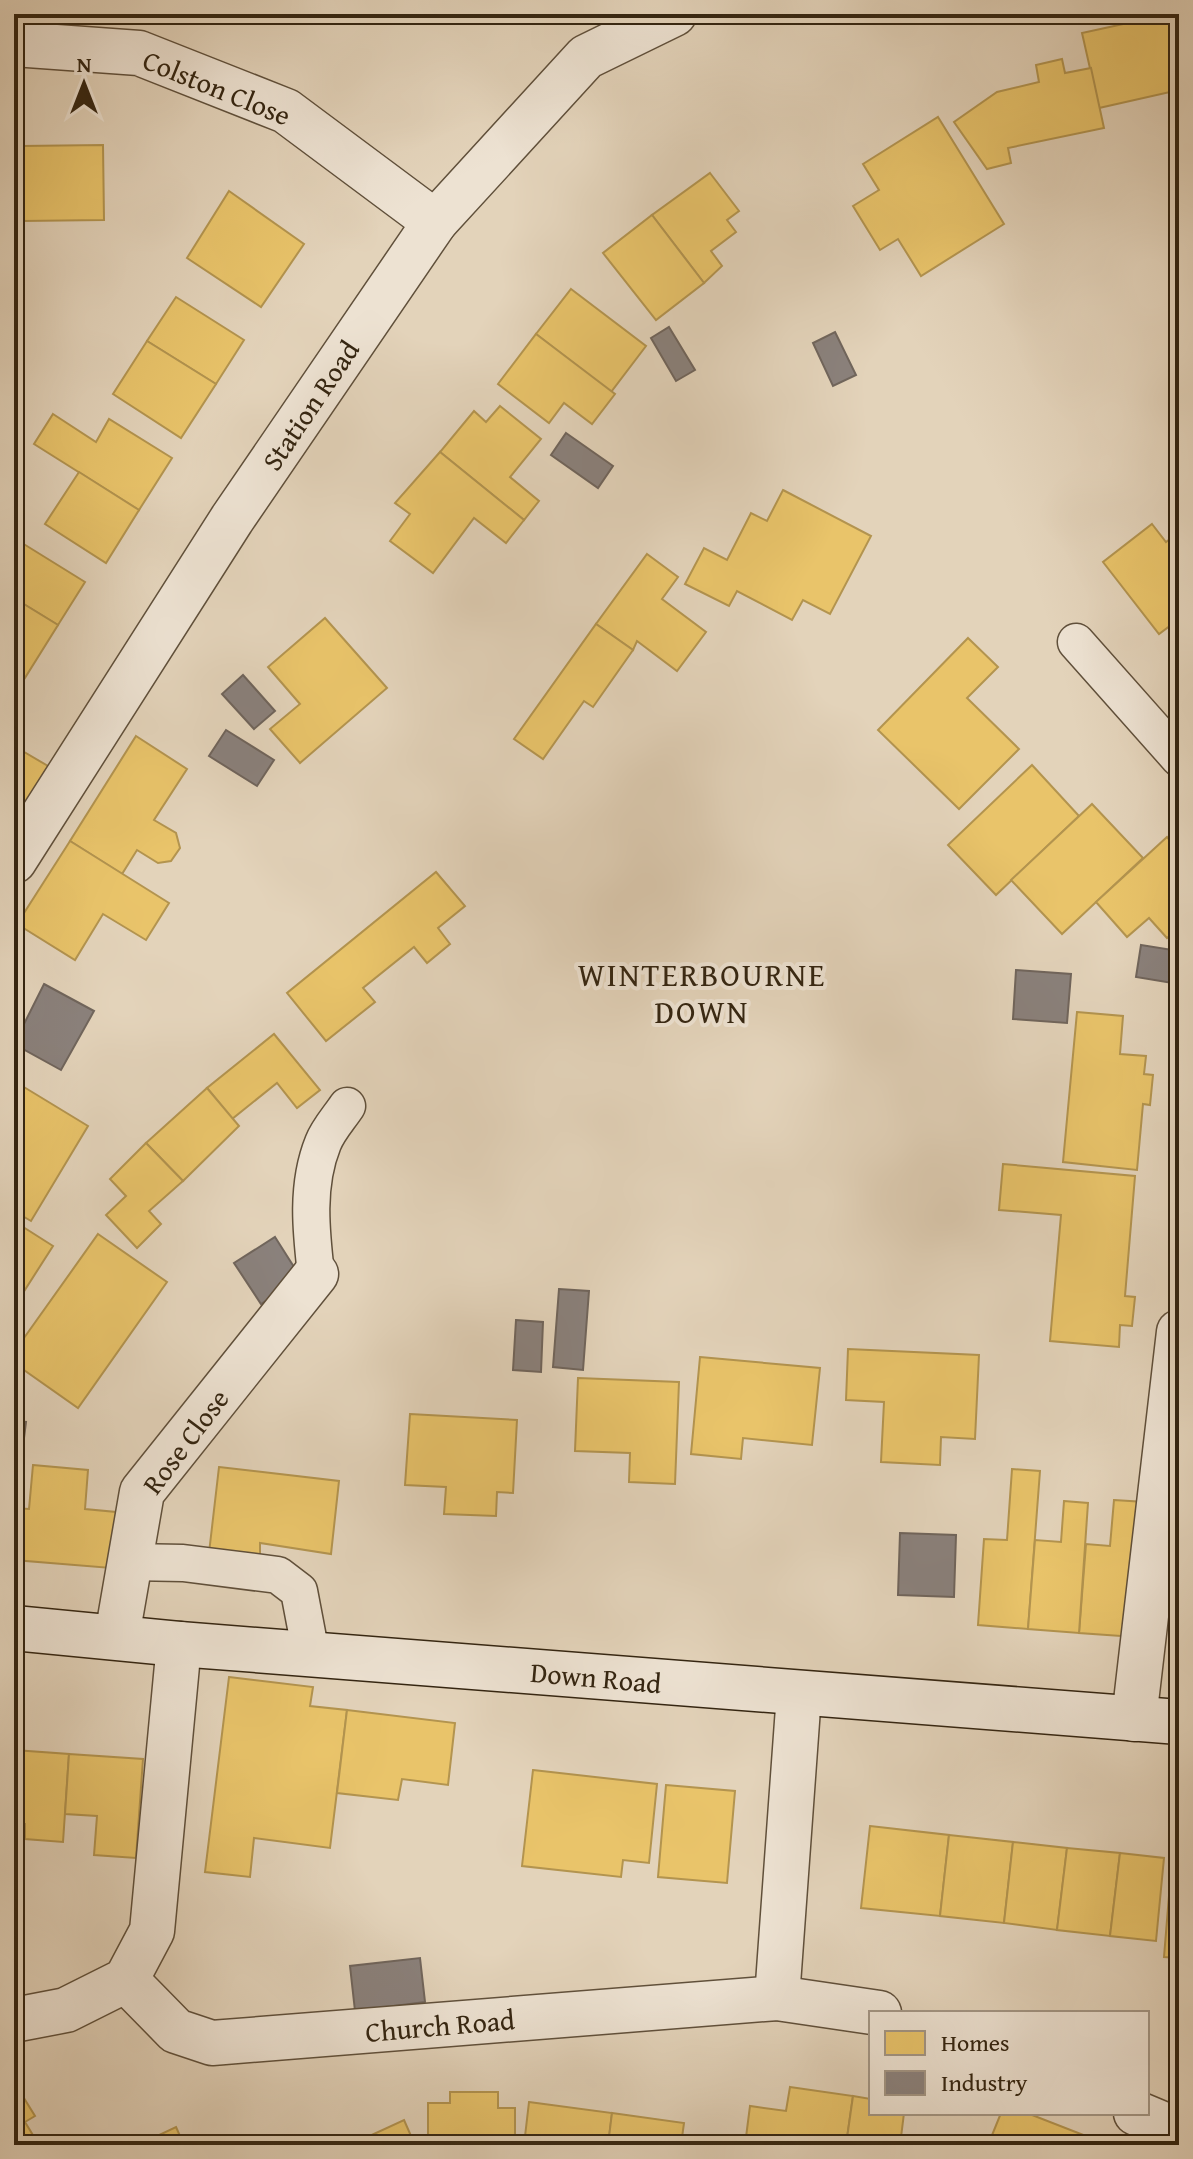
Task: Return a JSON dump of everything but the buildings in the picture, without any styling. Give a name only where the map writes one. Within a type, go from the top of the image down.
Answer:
[{"type":"street","name":"Station Road","points":[[14,861],[232,519],[435,222],[586,57],[674,14]]},
{"type":"street","name":"Colston Close","points":[[14,44],[139,53],[286,111],[435,222]]},
{"type":"street","name":"Rose Close","points":[[117,1636],[142,1492],[316,1274]]},
{"type":"street","points":[[1134,1719],[1179,1332]]},
{"type":"street","name":"Down Road","points":[[14,1628],[179,1644],[1179,1722]]},
{"type":"street","points":[[14,2020],[66,2010],[126,1980],[152,1931],[179,1644]]},
{"type":"street","points":[[777,1998],[799,1694]]},
{"type":"street","name":"Church Road","points":[[126,1980],[176,2031],[212,2043],[777,1998],[869,2012]]},
{"type":"street","points":[[1141,2115],[1179,2131]]},
{"type":"lane","points":[[1076,642],[1179,758]]},
{"type":"lane","points":[[316,1274],[310,1224],[314,1180],[323,1142],[347,1106]]},
{"type":"lane","points":[[129,1562],[183,1563],[278,1575],[299,1591],[311,1654]]},
{"type":"district","name":"WINTERBOURNE DOWN","points":[[702,992]]}]
